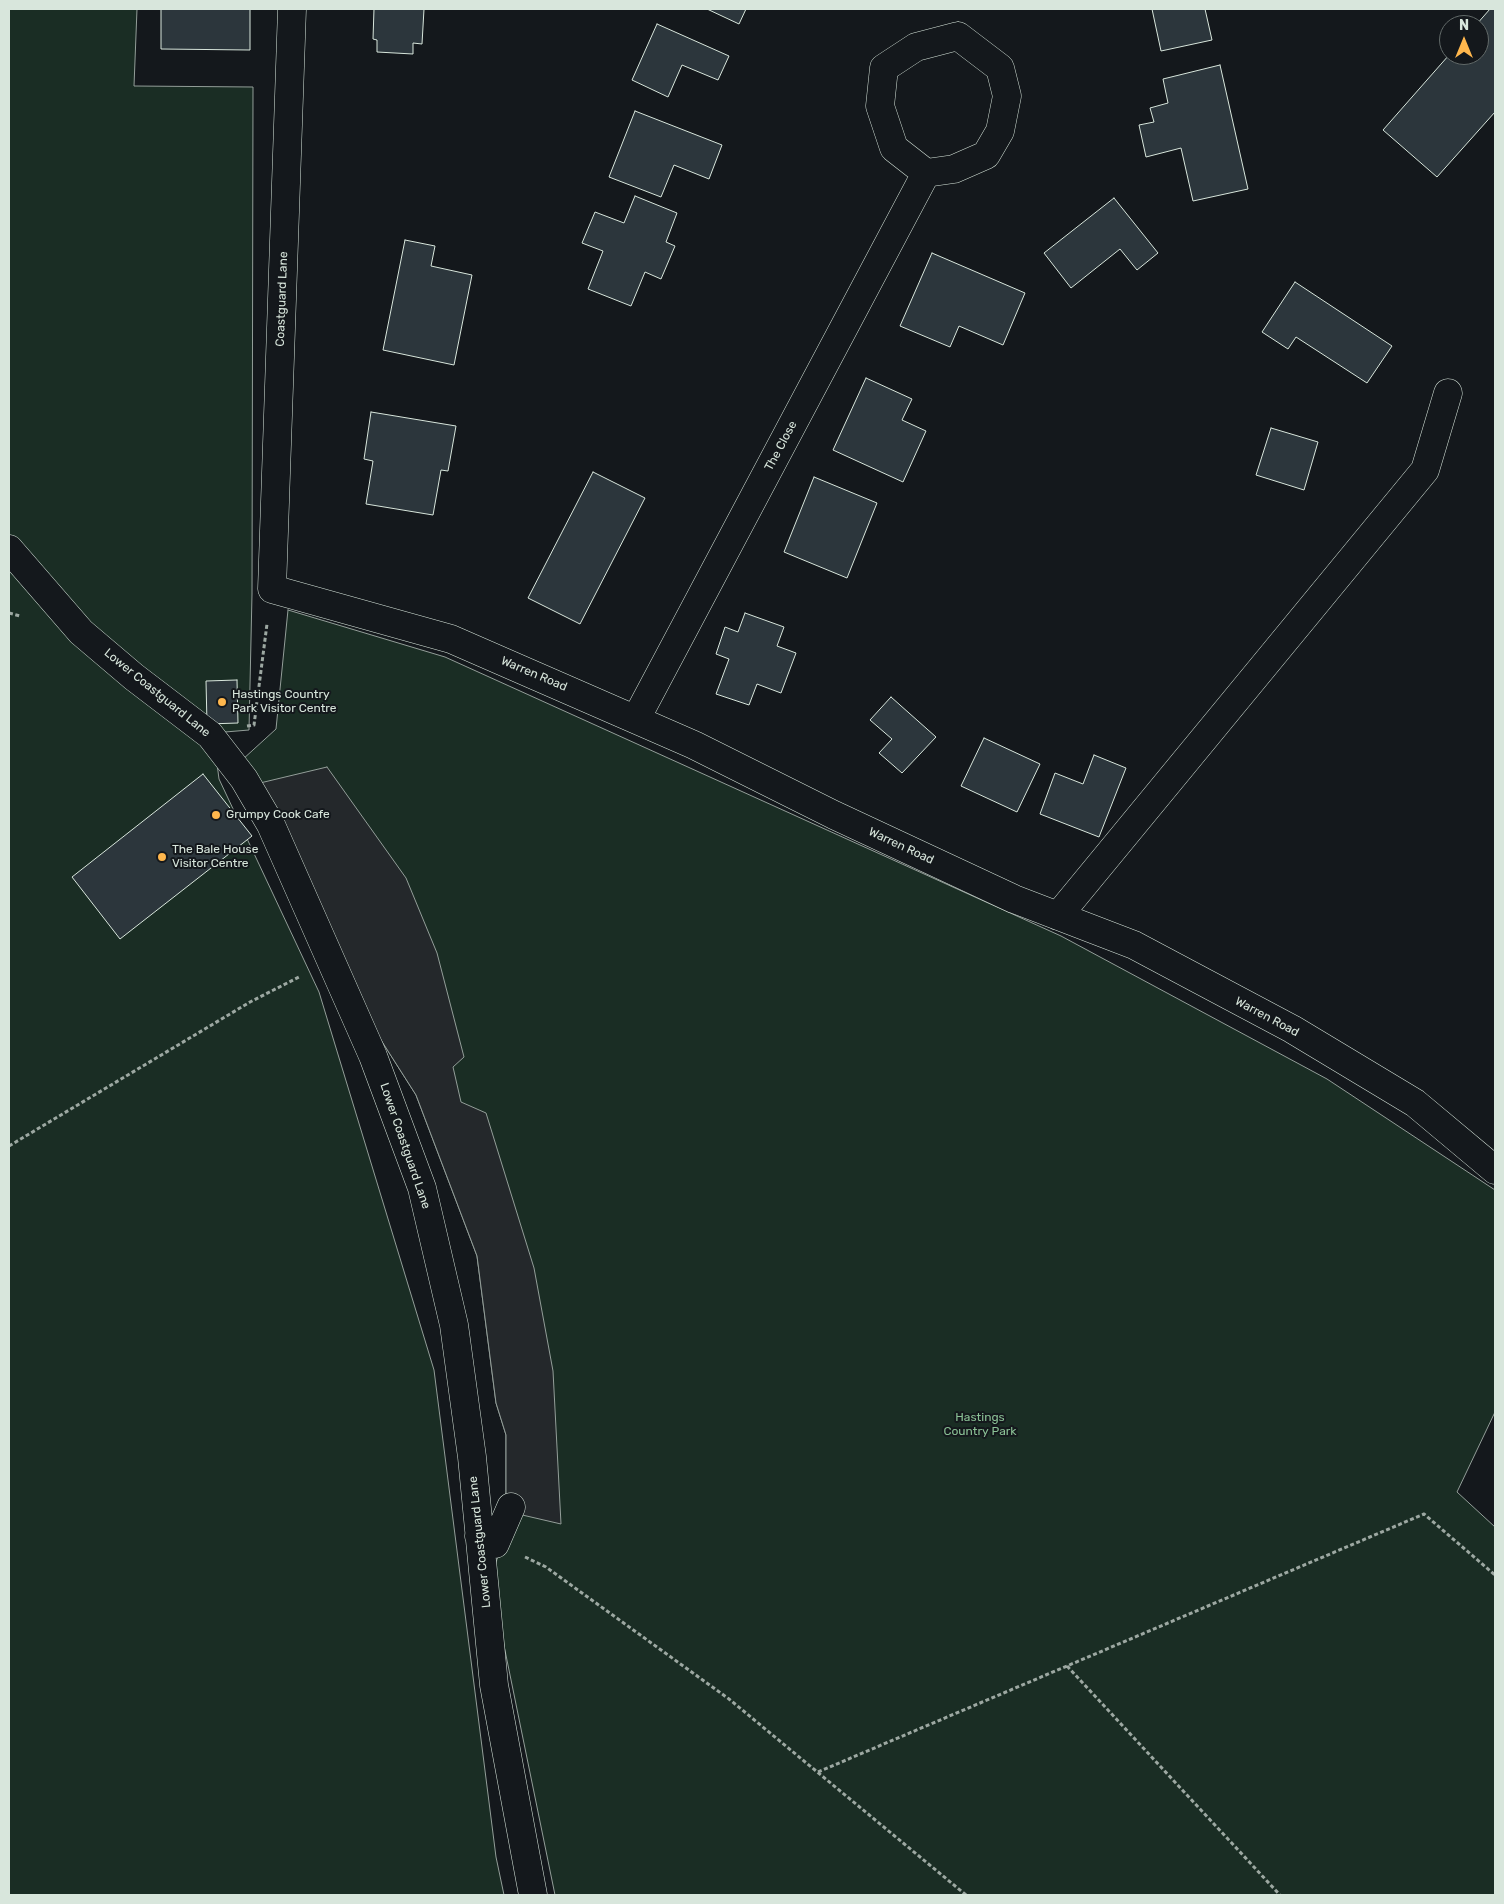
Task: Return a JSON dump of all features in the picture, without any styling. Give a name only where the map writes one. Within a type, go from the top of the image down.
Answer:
[{"type":"street","name":"Coastguard Lane","points":[[272,590],[292,9]]},
{"type":"street","points":[[958,36],[1000,68],[1007,96],[1000,131],[986,156],[954,169],[926,173],[894,148],[880,106],[884,68],[916,47],[958,36]]},
{"type":"street","name":"The Close","points":[[636,719],[926,173]]},
{"type":"street","points":[[1058,916],[1425,470],[1448,393]]},
{"type":"street","name":"Lower Coastguard Lane","points":[[9,549],[82,632],[134,677],[210,735],[244,779],[271,825],[373,1056],[422,1188],[454,1325],[472,1458],[487,1540],[494,1685],[533,1895]]},
{"type":"street","name":"Warren Road","points":[[272,590],[451,639],[636,719],[1014,899],[1134,945],[1292,1029],[1415,1102],[1495,1170]]},
{"type":"street","points":[[487,1540],[511,1507]]},
{"type":"path","points":[[210,735],[254,725],[272,590]]},
{"type":"path","points":[[9,1146],[250,1002],[330,960]]},
{"type":"path","points":[[818,1772],[1424,1514],[1495,1575]]},
{"type":"path","points":[[487,1540],[546,1567],[729,1699],[966,1895]]},
{"type":"path","points":[[1067,1666],[1280,1895]]},
{"type":"green space","points":[[9,9],[137,9],[134,86],[253,87],[252,594],[249,730],[213,733],[219,779],[319,992],[434,1370],[496,1857],[504,1895],[9,1895]]},
{"type":"green space","name":"Hastings Country Park","points":[[288,610],[445,657],[1061,936],[1327,1079],[1495,1190],[1495,1412],[1457,1492],[1495,1527],[1495,1895],[555,1895],[491,1582],[497,1559],[518,1515],[506,1501],[506,1435],[496,1403],[477,1256],[416,1095],[346,985],[242,760],[276,729]]},
{"type":"shaded area","points":[[327,767],[406,878],[437,953],[464,1057],[453,1067],[461,1102],[486,1113],[534,1268],[553,1371],[561,1524],[518,1514],[506,1501],[506,1435],[496,1403],[477,1256],[416,1095],[346,985],[260,783]]},
{"type":"building","points":[[161,9],[250,9],[250,50],[161,49]]},
{"type":"building","points":[[374,9],[424,9],[422,44],[413,43],[413,54],[377,52],[377,40],[373,39]]},
{"type":"building","points":[[707,9],[746,9],[739,24]]},
{"type":"building","points":[[1152,9],[1205,9],[1212,40],[1161,51]]},
{"type":"building","points":[[1490,9],[1495,9],[1495,112],[1437,177],[1383,130],[1440,65],[1489,65],[1489,15],[1485,15]]},
{"type":"building","points":[[657,24],[729,56],[718,80],[682,65],[668,97],[632,80]]},
{"type":"building","points":[[1220,65],[1248,189],[1193,201],[1181,148],[1146,157],[1139,125],[1154,122],[1150,108],[1168,103],[1163,79]]},
{"type":"building","points":[[635,111],[722,145],[709,179],[674,165],[661,197],[609,177]]},
{"type":"building","points":[[635,196],[677,213],[666,242],[675,246],[661,279],[645,272],[631,306],[588,289],[603,251],[582,243],[595,212],[624,223]]},
{"type":"building","points":[[1114,198],[1158,253],[1137,270],[1120,249],[1071,288],[1044,253]]},
{"type":"building","points":[[405,240],[435,246],[431,266],[472,275],[454,365],[383,350]]},
{"type":"building","points":[[932,253],[1025,293],[1003,345],[959,326],[950,347],[900,326]]},
{"type":"building","points":[[1295,282],[1392,346],[1367,383],[1296,337],[1288,349],[1262,332]]},
{"type":"building","points":[[866,378],[912,399],[902,420],[926,431],[903,482],[833,450]]},
{"type":"building","points":[[371,412],[456,426],[448,471],[441,470],[433,515],[366,504],[373,461],[364,459]]},
{"type":"building","points":[[1271,428],[1318,442],[1304,490],[1256,475]]},
{"type":"building","points":[[593,472],[645,498],[580,624],[528,598]]},
{"type":"building","points":[[814,477],[877,503],[847,578],[784,552]]},
{"type":"building","points":[[745,613],[784,627],[777,646],[796,653],[781,693],[757,684],[749,705],[716,694],[729,659],[716,654],[725,627],[738,632]]},
{"type":"building","name":"Hastings Country Park Visitor Centre","points":[[237,680],[238,723],[207,724],[206,681]]},
{"type":"building","points":[[891,697],[936,737],[902,773],[879,753],[892,739],[870,720]]},
{"type":"building","points":[[984,738],[1040,764],[1017,812],[961,786]]},
{"type":"building","points":[[1094,755],[1126,768],[1099,837],[1040,814],[1055,773],[1083,784]]},
{"type":"building","name":"The Bale House Visitor Centre","points":[[203,774],[252,836],[120,939],[72,877]]},
{"type":"place","name":"Hastings Country Park Visitor Centre","points":[[222,702]]},
{"type":"place","name":"Grumpy Cook Cafe","points":[[216,815]]},
{"type":"place","name":"The Bale House Visitor Centre","points":[[162,857]]}]
